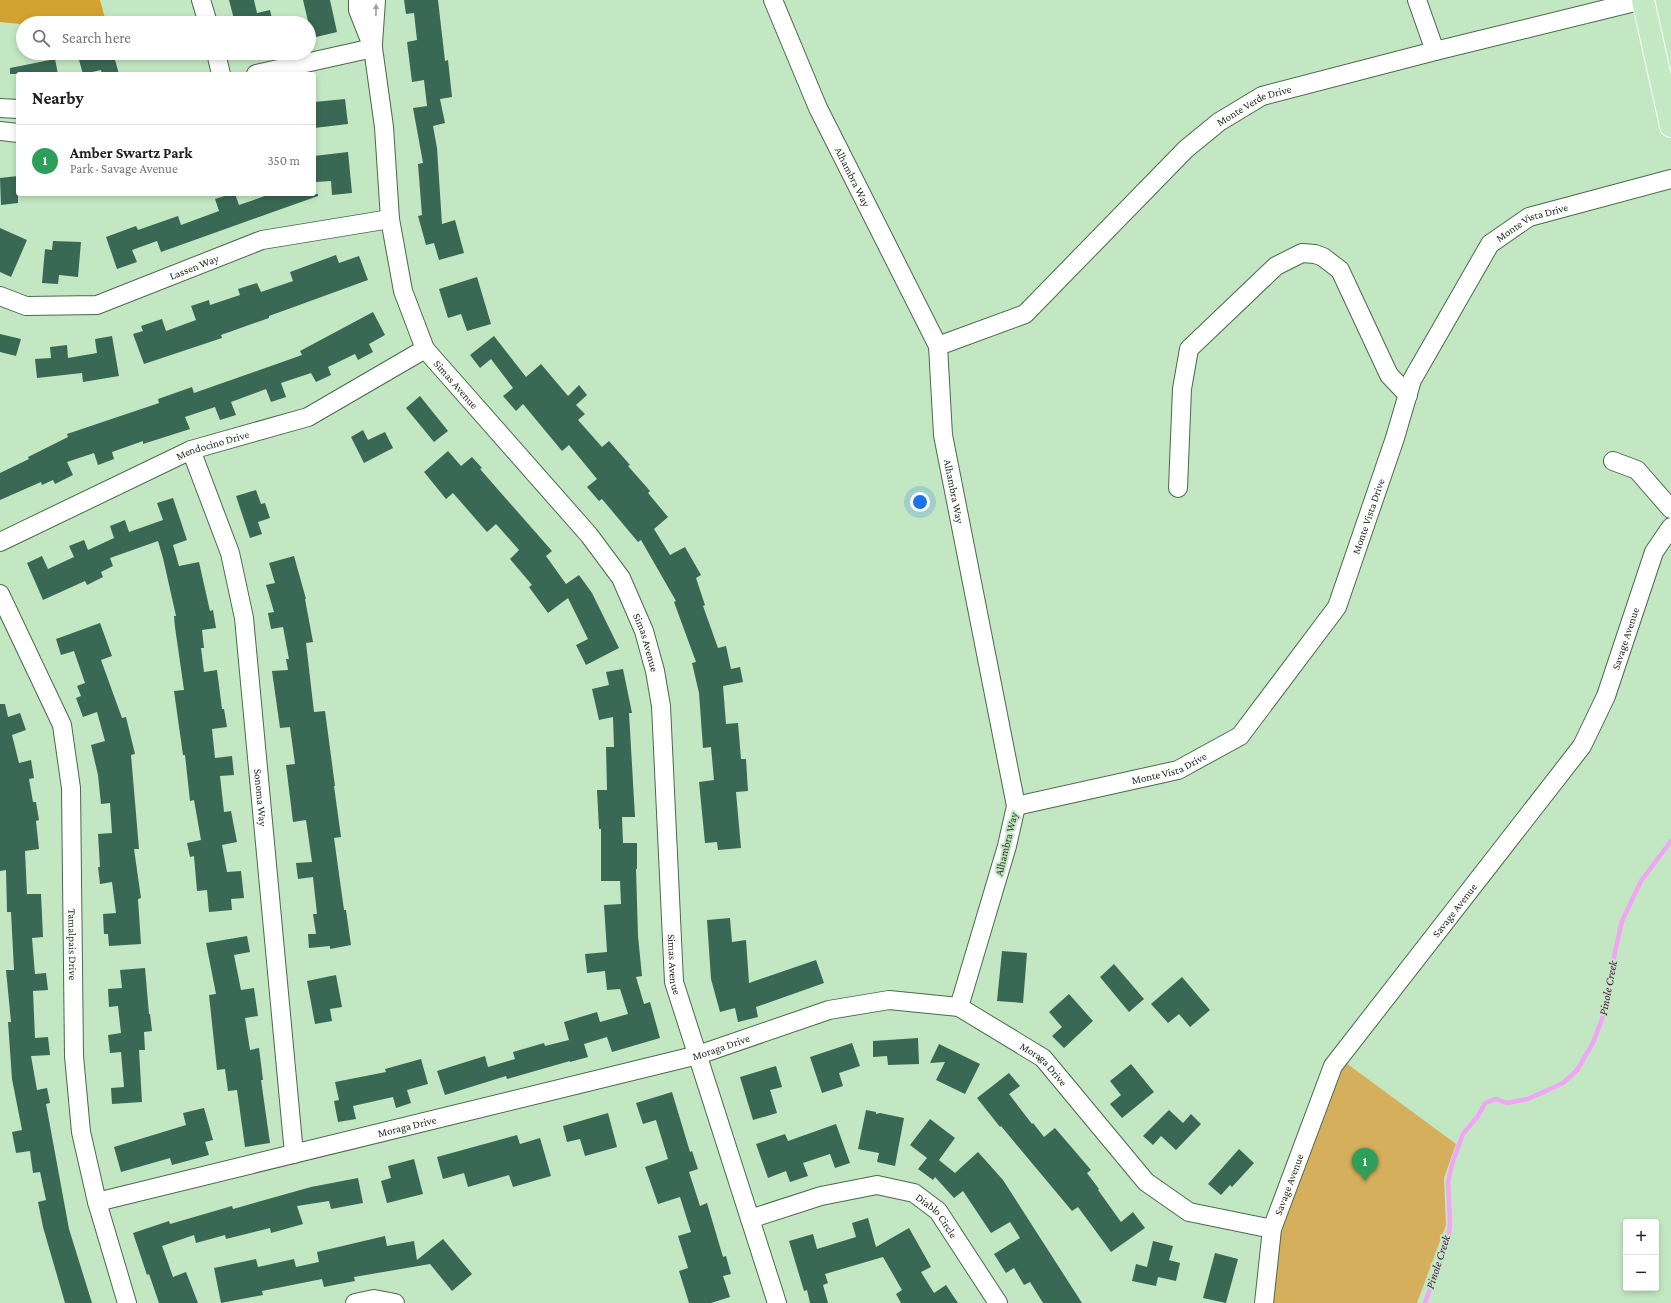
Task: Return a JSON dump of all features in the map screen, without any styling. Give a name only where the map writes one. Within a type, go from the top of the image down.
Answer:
[{"type":"main road","points":[[1643,0],[1671,126]]},
{"type":"street","points":[[202,0],[206,16]]},
{"type":"street","name":"Simas Avenue","points":[[358,0],[358,10],[373,48]]},
{"type":"street","name":"Simas Avenue","points":[[376,0],[373,48],[384,127],[390,219],[402,292],[425,349],[589,535],[621,578],[644,631],[655,671],[661,706],[674,982],[777,1303]]},
{"type":"street","name":"Alhambra Way","points":[[773,0],[818,108],[938,346],[943,435],[1016,806],[1008,846],[959,1006]]},
{"type":"street","points":[[1417,0],[1435,51]]},
{"type":"street","name":"Monte Verde Drive","points":[[938,346],[1025,314],[1186,149],[1219,122],[1262,96],[1435,51],[1643,0]]},
{"type":"street","points":[[265,72],[373,48]]},
{"type":"street","points":[[218,60],[221,72]]},
{"type":"street","points":[[0,108],[16,109]]},
{"type":"street","points":[[0,131],[16,133]]},
{"type":"street","name":"Monte Vista Drive","points":[[1016,806],[1178,770],[1240,736],[1336,607],[1395,438],[1412,380],[1490,244],[1529,217],[1671,179]]},
{"type":"street","name":"Lassen Way","points":[[0,296],[26,306],[97,305],[262,240],[390,219]]},
{"type":"street","points":[[1178,488],[1182,389],[1189,349],[1276,266],[1302,254],[1315,254],[1323,257],[1340,270],[1389,375],[1408,395]]},
{"type":"street","name":"Mendocino Drive","points":[[0,542],[191,450],[308,418],[425,349]]},
{"type":"street","name":"Sonoma Way","points":[[191,450],[230,553],[244,618],[294,1154]]},
{"type":"street","points":[[1614,461],[1637,470],[1671,509]]},
{"type":"street","name":"Savage Avenue","points":[[1264,1303],[1272,1229],[1333,1066],[1582,746],[1606,696],[1654,552],[1671,527]]},
{"type":"street","name":"Tamalpais Drive","points":[[0,594],[62,725],[71,788],[74,1056],[81,1132],[97,1202],[127,1303]]},
{"type":"street","name":"Moraga Drive","points":[[97,1202],[698,1054],[829,1010],[889,1000],[959,1006],[1043,1058],[1146,1182],[1188,1212],[1272,1229]]},
{"type":"street","name":"Diablo Circle","points":[[750,1219],[821,1196],[877,1185],[914,1193],[938,1211],[998,1303]]},
{"type":"street","points":[[354,1303],[374,1299],[395,1303]]},
{"type":"shaded area","points":[[0,0],[100,0],[104,16],[16,16],[16,24],[0,22]]},
{"type":"shaded area","points":[[1342,1060],[1456,1144],[1444,1178],[1446,1225],[1417,1303],[1268,1303],[1275,1234]]},
{"type":"building","points":[[229,0],[254,0],[257,13],[270,10],[271,16],[233,16]]},
{"type":"building","points":[[303,0],[330,0],[337,32],[316,37],[316,16],[307,16]]},
{"type":"building","points":[[404,0],[438,0],[445,61],[448,60],[452,97],[440,99],[445,123],[433,126],[437,148],[442,224],[455,220],[464,253],[439,260],[434,243],[426,245],[418,216],[422,215],[418,164],[423,163],[413,108],[427,106],[424,80],[412,82],[407,42],[417,40],[414,13],[406,14]]},
{"type":"building","points":[[55,60],[58,72],[16,72],[16,74],[10,74],[10,68]]},
{"type":"building","points":[[79,60],[115,60],[118,72],[102,72],[101,70],[82,72]]},
{"type":"building","points":[[345,99],[348,124],[316,128],[316,102]]},
{"type":"building","points":[[348,152],[352,193],[332,195],[331,181],[316,182],[316,156]]},
{"type":"building","points":[[16,176],[16,196],[18,196],[18,203],[1,205],[0,178]]},
{"type":"building","points":[[316,194],[318,194],[318,196],[161,252],[157,241],[132,250],[137,262],[117,269],[106,237],[136,226],[138,230],[178,216],[181,225],[219,211],[215,199],[225,196],[236,196],[239,205],[265,196],[316,196]]},
{"type":"building","points":[[0,228],[27,240],[11,277],[0,272]]},
{"type":"building","points":[[53,241],[81,242],[78,277],[59,275],[58,284],[42,283],[45,249],[52,250]]},
{"type":"building","points":[[336,255],[339,263],[359,256],[368,280],[221,335],[222,338],[144,364],[133,334],[143,331],[141,326],[162,319],[166,331],[196,320],[191,306],[209,300],[210,305],[240,295],[238,289],[257,283],[261,292],[293,281],[290,272]]},
{"type":"building","points":[[477,277],[491,324],[467,331],[461,314],[448,318],[439,289]]},
{"type":"building","points":[[373,312],[385,335],[369,344],[373,352],[358,360],[355,354],[328,367],[331,375],[316,382],[311,373],[281,383],[286,397],[271,402],[266,389],[231,402],[236,415],[220,420],[215,407],[185,417],[190,429],[143,444],[143,441],[112,452],[114,459],[98,465],[94,453],[67,462],[73,475],[55,484],[53,480],[42,485],[41,482],[0,500],[0,473],[68,437],[67,434],[159,403],[158,399],[192,387],[194,393],[302,355],[300,351]]},
{"type":"building","points":[[0,334],[21,339],[16,356],[0,352]]},
{"type":"building","points":[[112,336],[119,376],[83,382],[82,373],[37,378],[35,359],[51,358],[50,347],[67,345],[68,358],[97,353],[95,339]]},
{"type":"building","points":[[494,336],[526,377],[541,364],[568,396],[579,385],[587,395],[576,405],[585,414],[578,420],[602,447],[609,441],[630,465],[628,466],[650,491],[648,493],[668,517],[654,529],[670,555],[685,547],[701,575],[696,578],[705,605],[703,606],[718,648],[726,646],[731,669],[740,667],[743,682],[723,686],[726,724],[738,723],[741,759],[746,759],[748,791],[736,792],[741,848],[718,850],[717,842],[705,843],[699,782],[714,780],[711,747],[703,748],[699,693],[692,663],[696,662],[674,602],[676,601],[641,540],[638,542],[602,499],[599,501],[587,487],[597,479],[569,445],[562,451],[523,404],[516,411],[503,396],[513,388],[491,359],[480,368],[470,355]]},
{"type":"building","points":[[420,396],[448,431],[434,442],[406,408]]},
{"type":"building","points":[[363,430],[368,440],[385,432],[393,448],[364,463],[351,437]]},
{"type":"building","points":[[448,451],[461,466],[472,457],[482,468],[480,469],[552,551],[546,556],[566,584],[579,575],[592,593],[619,648],[586,665],[576,645],[588,639],[568,598],[548,613],[529,587],[532,585],[510,559],[519,550],[496,524],[487,532],[453,493],[446,499],[424,472]]},
{"type":"building","points":[[256,490],[261,504],[265,503],[270,518],[258,522],[262,534],[250,538],[236,496]]},
{"type":"building","points":[[173,498],[187,540],[173,545],[179,566],[199,562],[210,611],[213,610],[216,628],[202,630],[204,648],[201,648],[204,672],[217,670],[222,709],[224,709],[227,727],[212,729],[215,758],[232,756],[234,775],[220,776],[224,812],[231,811],[237,842],[222,845],[227,872],[241,871],[244,898],[231,899],[232,910],[209,912],[207,890],[197,891],[194,856],[190,857],[187,843],[201,840],[194,800],[190,801],[185,755],[183,755],[174,691],[184,690],[175,627],[174,616],[176,616],[158,541],[110,558],[113,566],[101,572],[103,577],[87,585],[85,581],[43,600],[27,563],[42,556],[48,569],[74,557],[69,546],[84,540],[88,550],[114,538],[110,526],[125,520],[129,532],[163,520],[157,503]]},
{"type":"building","points":[[294,556],[306,599],[313,642],[306,643],[314,712],[325,711],[341,837],[334,838],[344,910],[346,910],[351,945],[330,949],[330,946],[309,948],[308,934],[316,934],[313,914],[317,914],[313,877],[298,879],[296,863],[312,862],[306,820],[293,822],[286,765],[295,764],[290,727],[280,728],[272,671],[288,670],[286,659],[289,659],[283,627],[271,629],[268,613],[274,612],[266,585],[275,583],[269,563]]},
{"type":"building","points":[[100,623],[112,656],[101,660],[122,718],[126,717],[135,754],[131,755],[139,849],[134,849],[141,898],[138,899],[141,944],[109,946],[108,934],[104,934],[103,914],[116,913],[112,882],[100,884],[98,867],[100,867],[98,834],[112,833],[110,803],[101,804],[98,775],[91,745],[105,741],[97,712],[83,717],[76,698],[81,696],[77,686],[85,683],[74,651],[61,655],[56,639]]},
{"type":"building","points":[[623,669],[632,713],[629,713],[635,817],[622,817],[623,843],[637,843],[636,869],[638,936],[642,976],[636,977],[644,1004],[650,1002],[660,1038],[612,1052],[607,1037],[584,1044],[588,1057],[507,1079],[506,1076],[445,1095],[437,1071],[485,1056],[488,1067],[515,1059],[513,1052],[544,1043],[545,1046],[569,1040],[564,1022],[597,1012],[600,1022],[628,1014],[620,989],[607,990],[605,971],[587,973],[585,954],[607,952],[604,905],[621,904],[620,881],[601,881],[601,829],[599,829],[597,790],[607,790],[606,747],[614,747],[613,717],[599,720],[592,689],[609,685],[606,672]]},
{"type":"building","points":[[0,704],[5,704],[8,717],[20,713],[26,730],[12,735],[19,763],[31,760],[34,778],[29,779],[33,802],[36,802],[39,820],[36,821],[39,849],[25,851],[27,894],[41,894],[43,937],[32,938],[35,974],[46,973],[48,990],[33,991],[35,1038],[48,1037],[50,1055],[31,1056],[37,1090],[47,1088],[50,1103],[46,1104],[69,1229],[92,1303],[65,1303],[43,1227],[38,1202],[46,1200],[40,1172],[33,1173],[30,1151],[16,1153],[12,1132],[22,1130],[12,1079],[8,1022],[11,1022],[6,970],[14,970],[11,912],[7,912],[6,870],[0,871]]},
{"type":"building","points":[[730,918],[732,942],[746,940],[749,983],[816,960],[824,983],[756,1007],[758,1017],[738,1022],[735,1008],[720,1012],[711,979],[707,920]]},
{"type":"building","points":[[247,936],[250,952],[234,955],[241,990],[254,988],[258,1016],[245,1018],[250,1050],[259,1048],[263,1080],[261,1080],[270,1143],[245,1147],[237,1090],[228,1091],[225,1069],[217,1070],[209,995],[216,994],[206,943]]},
{"type":"building","points":[[1002,951],[1027,953],[1023,1003],[997,1001]]},
{"type":"building","points":[[1114,964],[1144,999],[1129,1012],[1100,977]]},
{"type":"building","points":[[145,968],[152,1031],[144,1032],[145,1050],[139,1050],[142,1102],[112,1104],[111,1088],[124,1087],[121,1052],[110,1053],[108,1035],[121,1033],[118,1006],[109,1007],[108,989],[122,988],[120,970]]},
{"type":"building","points":[[336,975],[342,1007],[330,1009],[332,1021],[315,1024],[307,981]]},
{"type":"building","points":[[1182,977],[1210,1010],[1190,1027],[1179,1014],[1168,1023],[1151,1004]]},
{"type":"building","points":[[1069,994],[1093,1021],[1064,1048],[1052,1036],[1062,1027],[1049,1012]]},
{"type":"building","points":[[918,1038],[919,1064],[888,1065],[887,1056],[873,1057],[873,1041]]},
{"type":"building","points":[[852,1043],[860,1066],[839,1073],[843,1086],[822,1093],[810,1057]]},
{"type":"building","points":[[939,1044],[980,1064],[965,1094],[936,1080],[945,1062],[930,1063]]},
{"type":"building","points":[[421,1059],[428,1084],[407,1090],[411,1103],[396,1108],[393,1097],[353,1106],[356,1119],[338,1122],[334,1101],[339,1100],[335,1082],[386,1072],[385,1069]]},
{"type":"building","points":[[1131,1064],[1154,1092],[1122,1118],[1110,1104],[1121,1095],[1110,1081]]},
{"type":"building","points":[[776,1066],[782,1087],[770,1090],[777,1113],[753,1120],[740,1077]]},
{"type":"building","points":[[1009,1073],[1020,1086],[1009,1094],[1032,1124],[1033,1123],[1044,1137],[1055,1128],[1091,1170],[1087,1173],[1121,1222],[1133,1212],[1145,1228],[1111,1252],[1078,1207],[1072,1211],[977,1098]]},
{"type":"building","points":[[672,1092],[690,1152],[692,1151],[698,1169],[689,1172],[700,1206],[707,1203],[723,1257],[726,1256],[731,1274],[723,1276],[730,1297],[711,1303],[689,1303],[679,1271],[688,1268],[678,1236],[691,1232],[680,1197],[658,1204],[645,1167],[668,1159],[656,1120],[643,1124],[636,1103]]},
{"type":"building","points":[[204,1108],[213,1140],[205,1142],[209,1155],[172,1165],[170,1158],[121,1172],[114,1147],[186,1125],[183,1113]]},
{"type":"building","points":[[866,1110],[876,1112],[876,1114],[880,1113],[904,1118],[895,1166],[877,1162],[879,1153],[858,1149]]},
{"type":"building","points":[[1169,1110],[1183,1123],[1191,1114],[1201,1124],[1176,1150],[1161,1136],[1153,1145],[1143,1136]]},
{"type":"building","points":[[608,1113],[617,1147],[585,1156],[580,1139],[567,1142],[563,1126]]},
{"type":"building","points":[[930,1119],[955,1138],[939,1160],[955,1173],[978,1152],[1003,1180],[1082,1303],[1043,1303],[1030,1282],[1024,1285],[1014,1268],[1006,1273],[994,1254],[1020,1238],[1010,1222],[991,1233],[963,1191],[954,1198],[935,1177],[933,1180],[918,1169],[927,1158],[910,1145]]},
{"type":"building","points":[[836,1124],[850,1163],[835,1168],[830,1154],[803,1163],[808,1176],[790,1182],[786,1171],[768,1178],[756,1144],[785,1134],[788,1141]]},
{"type":"building","points":[[517,1135],[520,1144],[540,1138],[551,1176],[513,1187],[509,1175],[468,1187],[464,1173],[443,1179],[437,1157]]},
{"type":"building","points":[[1239,1149],[1254,1163],[1232,1187],[1230,1185],[1221,1195],[1208,1184]]},
{"type":"building","points":[[414,1159],[423,1194],[387,1203],[381,1181],[391,1178],[388,1166]]},
{"type":"building","points":[[358,1178],[363,1203],[331,1209],[329,1201],[297,1206],[303,1224],[271,1233],[270,1228],[226,1239],[225,1235],[196,1243],[194,1235],[162,1246],[173,1277],[186,1272],[198,1303],[159,1303],[149,1274],[147,1275],[133,1233],[169,1221],[170,1224],[232,1206],[233,1209],[311,1187]]},
{"type":"building","points":[[868,1218],[876,1247],[909,1228],[931,1267],[921,1272],[934,1293],[946,1285],[958,1303],[901,1303],[896,1294],[902,1290],[883,1257],[825,1274],[828,1283],[823,1285],[828,1303],[810,1303],[807,1290],[804,1291],[789,1241],[813,1234],[817,1249],[856,1237],[852,1223]]},
{"type":"building","points":[[385,1236],[387,1246],[414,1241],[417,1260],[443,1239],[472,1274],[452,1291],[430,1264],[354,1277],[355,1281],[324,1287],[322,1279],[262,1291],[263,1295],[221,1303],[214,1268],[256,1259],[258,1267],[294,1259],[296,1267],[319,1262],[317,1252]]},
{"type":"building","points":[[1153,1241],[1173,1246],[1169,1260],[1180,1263],[1176,1281],[1158,1277],[1156,1286],[1132,1281],[1136,1264],[1147,1267]]},
{"type":"building","points":[[1215,1253],[1238,1259],[1226,1303],[1203,1298]]},
{"type":"waterway","name":"Pinole Creek","points":[[1425,1303],[1448,1239],[1450,1224],[1448,1181],[1453,1161],[1463,1134],[1478,1116],[1485,1103],[1496,1099],[1507,1103],[1528,1099],[1563,1083],[1577,1070],[1593,1043],[1605,1011],[1609,979],[1622,921],[1641,881],[1671,841]]},
{"type":"place","name":"Amber Swartz Park","points":[[1365,1181]]}]
